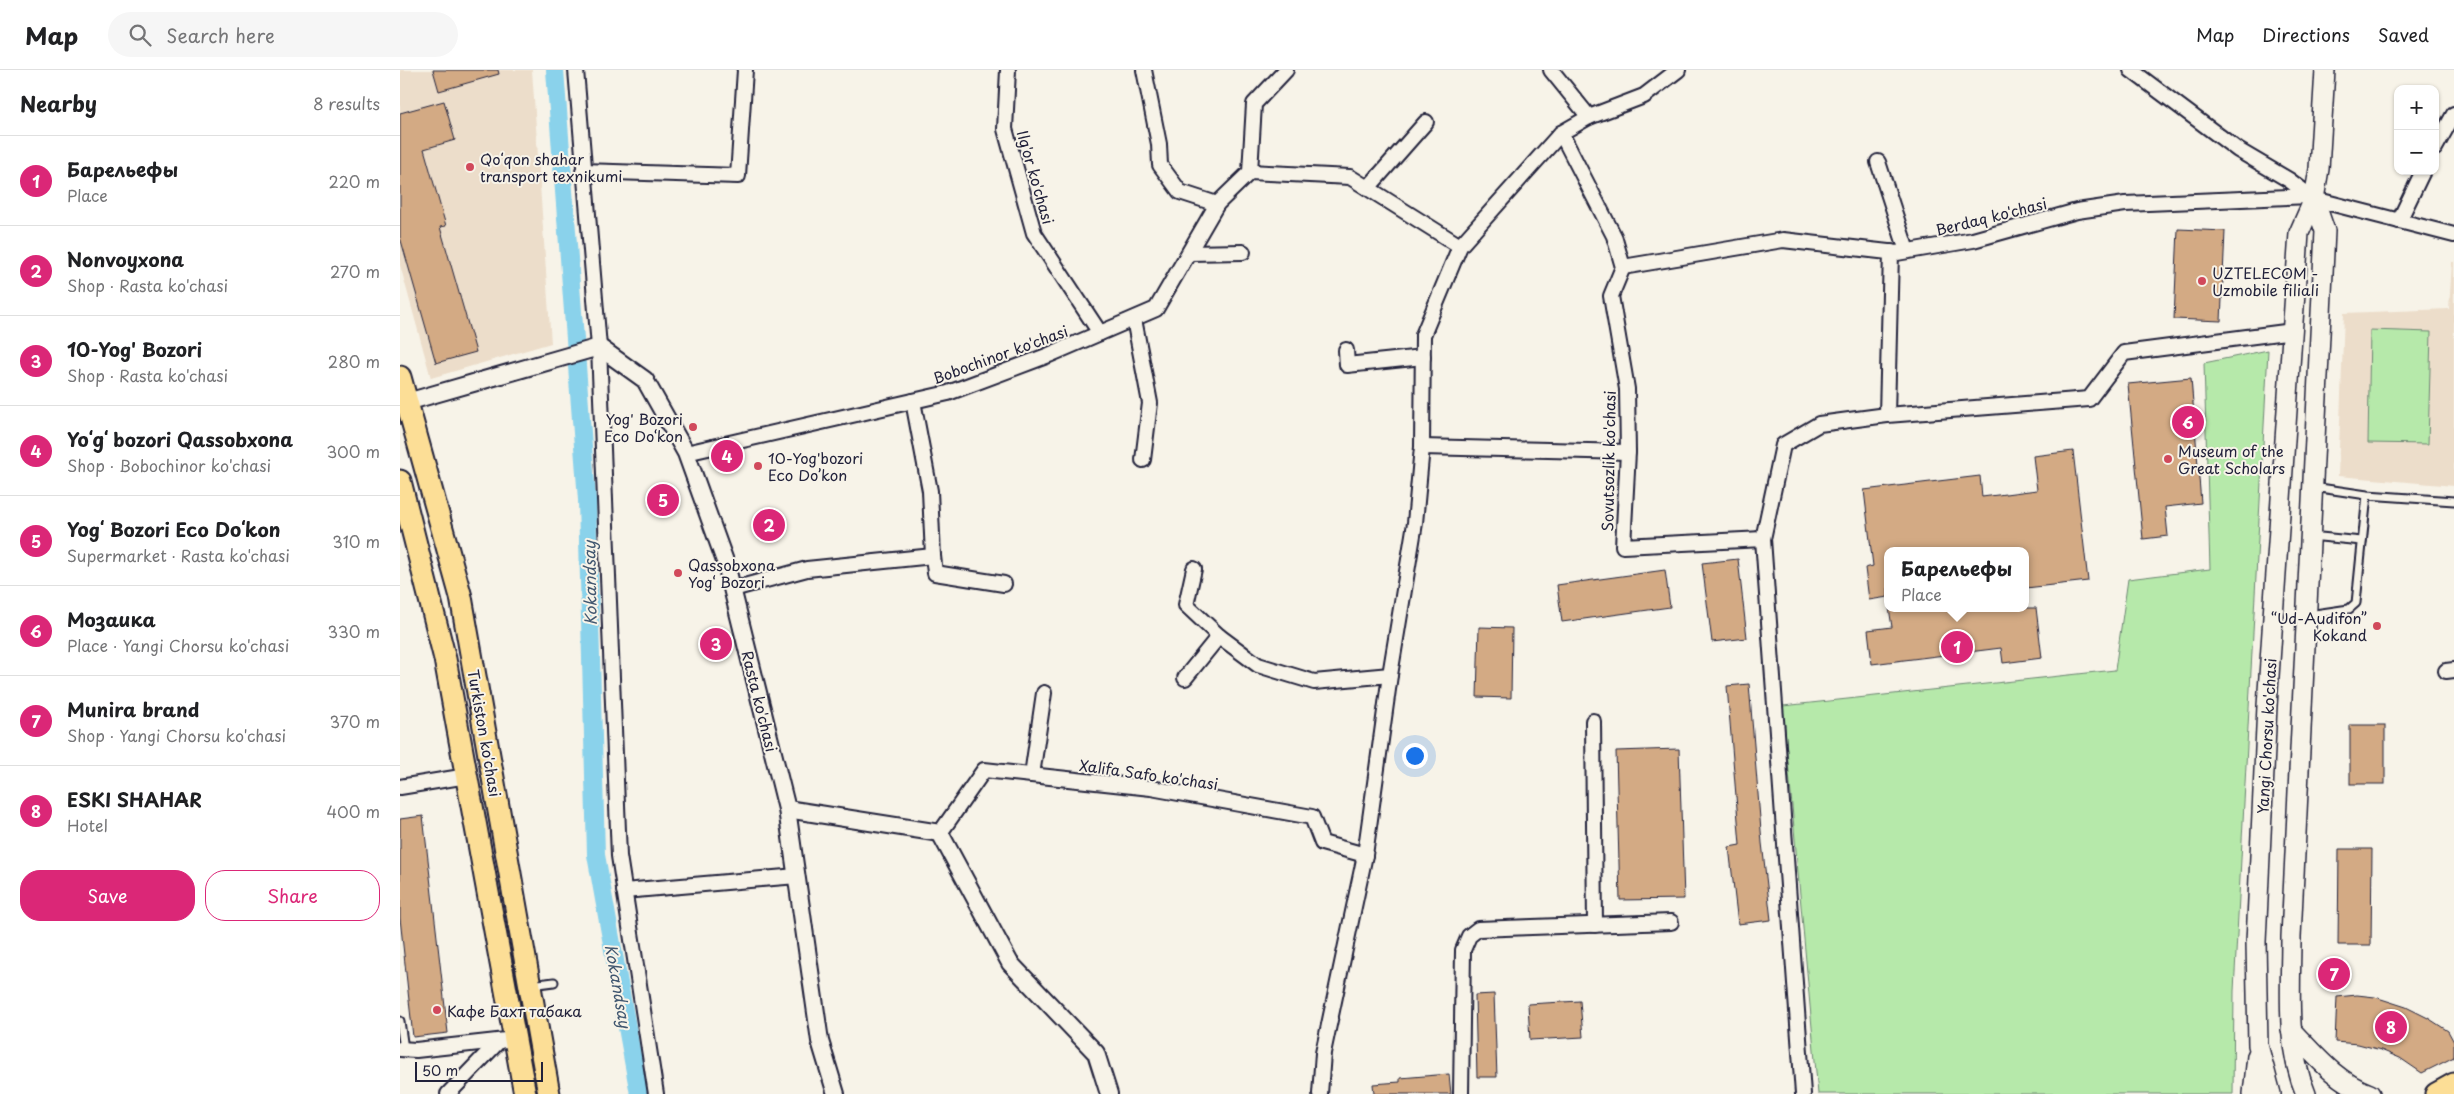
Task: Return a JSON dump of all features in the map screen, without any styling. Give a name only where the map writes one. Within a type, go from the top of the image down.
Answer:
[{"type":"main road","name":"Yangi Chorsu ko'chasi","points":[[2272,1094],[2258,1045],[2256,942],[2265,746],[2299,233],[2312,198],[2319,169],[2325,70]]},
{"type":"main road","name":"Yangi Chorsu ko'chasi","points":[[2306,1094],[2297,1072],[2291,1030],[2291,937],[2325,231],[2312,198]]},
{"type":"main road","name":"Turkiston ko'chasi","points":[[400,377],[403,402],[461,597],[549,1094]]},
{"type":"main road","name":"Turkiston ko'chasi","points":[[400,481],[445,659],[467,776],[507,1040],[525,1094]]},
{"type":"main road","points":[[2291,1030],[2334,1075],[2359,1090],[2370,1094]]},
{"type":"main road","points":[[2253,1094],[2258,1045]]},
{"type":"main road","points":[[2436,1094],[2454,1084]]},
{"type":"street","points":[[576,70],[599,346],[619,846],[624,891],[656,1094]]},
{"type":"street","points":[[583,171],[738,176],[745,70]]},
{"type":"street","name":"Ilg'or ko'chasi","points":[[1008,70],[1005,129],[1034,233],[1100,333]]},
{"type":"street","points":[[1144,70],[1159,144],[1160,165],[1180,192],[1217,204]]},
{"type":"street","points":[[1286,70],[1254,104],[1250,172],[1350,177],[1460,246]]},
{"type":"street","points":[[1550,70],[1589,117]]},
{"type":"street","points":[[1320,1094],[1323,1054],[1365,855],[1390,675],[1414,523],[1422,447],[1422,335],[1460,246],[1561,133],[1589,117],[1644,96],[1678,70]]},
{"type":"street","points":[[2131,70],[2238,150],[2290,180],[2312,198],[2454,235]]},
{"type":"street","points":[[2439,141],[2454,114]]},
{"type":"street","points":[[1368,188],[1426,122]]},
{"type":"street","points":[[1561,133],[1614,236],[1623,267]]},
{"type":"street","points":[[1878,162],[1907,251]]},
{"type":"street","name":"Bobochinor ko'chasi","points":[[686,453],[948,393],[1049,355],[1156,309],[1217,204],[1250,172]]},
{"type":"street","points":[[2399,221],[2422,175]]},
{"type":"street","name":"Berdaq ko'chasi","points":[[1623,267],[1783,240],[1891,252],[1907,251],[1973,240],[2086,209],[2125,204],[2312,198]]},
{"type":"street","points":[[1189,253],[1243,252]]},
{"type":"street","points":[[1887,415],[1891,252]]},
{"type":"street","name":"Sovutsozlik ko'chasi","points":[[1623,267],[1611,296],[1626,389],[1628,452],[1623,546],[1763,539]]},
{"type":"street","points":[[1134,319],[1150,403],[1143,460]]},
{"type":"street","points":[[1803,1094],[1763,539],[1783,445],[1819,424],[1887,415],[2090,399],[2124,353],[2292,331]]},
{"type":"street","points":[[403,402],[599,346]]},
{"type":"street","name":"Rasta ko'chasi","points":[[599,346],[645,380],[686,453],[726,564],[787,809],[820,1041],[836,1094]]},
{"type":"street","points":[[1346,350],[1347,365],[1423,357]]},
{"type":"street","points":[[913,401],[930,491],[935,573],[1004,584]]},
{"type":"street","points":[[1422,447],[1628,452]]},
{"type":"street","points":[[732,589],[807,569],[933,556]]},
{"type":"street","points":[[1194,569],[1186,605],[1220,636],[1258,665],[1314,682],[1390,675]]},
{"type":"street","points":[[1185,678],[1220,636]]},
{"type":"street","points":[[1032,775],[1044,692]]},
{"type":"street","points":[[1593,721],[1595,925]]},
{"type":"street","name":"Xalifa Safo ko'chasi","points":[[940,833],[984,770],[1151,788],[1312,817],[1322,843],[1365,855]]},
{"type":"street","points":[[400,787],[467,776]]},
{"type":"street","points":[[787,809],[940,833],[1010,963],[1096,1053],[1109,1094]]},
{"type":"street","points":[[624,891],[797,876]]},
{"type":"street","points":[[1461,1094],[1463,950],[1469,936],[1478,929],[1671,922]]},
{"type":"street","points":[[402,1049],[507,1040]]},
{"type":"street","points":[[448,1094],[507,1040]]},
{"type":"lane","points":[[2312,487],[2367,495],[2454,501]]},
{"type":"lane","points":[[2307,615],[2349,609],[2356,603],[2367,495]]},
{"type":"lane","points":[[2310,536],[2362,541]]},
{"type":"lane","points":[[530,985],[554,982]]},
{"type":"lane","points":[[400,1021],[402,1049]]},
{"type":"shaded area","name":"Qoʻqon shahar transport texnikumi","points":[[400,70],[532,70],[551,343],[431,378],[400,265]]},
{"type":"shaded area","points":[[2452,262],[2454,262],[2454,486],[2338,476],[2344,313],[2449,309]]},
{"type":"green space","points":[[2370,330],[2431,332],[2428,444],[2368,443]]},
{"type":"green space","points":[[2268,350],[2234,991],[2233,1094],[1818,1094],[1783,706],[2115,670],[2128,579],[2210,569],[2204,363]]},
{"type":"building","points":[[433,70],[498,70],[499,74],[439,91]]},
{"type":"building","points":[[444,101],[455,140],[424,149],[446,226],[440,227],[476,352],[436,363],[400,237],[400,113]]},
{"type":"building","points":[[2178,229],[2225,231],[2221,321],[2174,319]]},
{"type":"building","name":"Museum of the Great Scholars","points":[[2191,378],[2201,503],[2165,507],[2168,536],[2143,539],[2128,384]]},
{"type":"building","points":[[2073,451],[2088,581],[2029,588],[2029,547],[1884,547],[1884,598],[1869,600],[1865,568],[1873,566],[1864,490],[1980,476],[1982,497],[2037,490],[2033,456]]},
{"type":"building","points":[[1738,559],[1747,638],[1712,642],[1702,563]]},
{"type":"building","points":[[1665,570],[1670,607],[1562,622],[1557,585]]},
{"type":"building","points":[[2029,608],[2036,608],[2042,658],[2003,663],[2001,648],[1872,664],[1868,630],[1892,627],[1890,612],[2029,612]]},
{"type":"building","points":[[1479,627],[1512,628],[1511,698],[1477,697]]},
{"type":"building","points":[[1749,684],[1762,843],[1771,920],[1738,924],[1729,847],[1740,845],[1727,686]]},
{"type":"building","points":[[2350,725],[2385,725],[2385,784],[2350,784]]},
{"type":"building","points":[[1679,749],[1684,899],[1620,900],[1616,751]]},
{"type":"building","points":[[423,816],[448,1033],[413,1037],[400,918],[400,819]]},
{"type":"building","points":[[2339,849],[2372,849],[2371,945],[2338,945]]},
{"type":"building","points":[[1494,994],[1497,1077],[1477,1077],[1475,995]]},
{"type":"building","points":[[2357,995],[2375,997],[2406,1007],[2428,1018],[2448,1031],[2454,1042],[2454,1057],[2422,1073],[2400,1058],[2381,1050],[2358,1044],[2335,1042],[2337,997]]},
{"type":"building","points":[[1580,1001],[1583,1037],[1530,1040],[1528,1004]]},
{"type":"building","points":[[1449,1074],[1451,1094],[1374,1094],[1373,1084],[1400,1082],[1400,1078]]},
{"type":"waterway","name":"Kokandsay","points":[[555,70],[587,500],[596,855],[639,1094]]},
{"type":"place","name":"Qoʻqon shahar transport texnikumi","points":[[470,167]]},
{"type":"place","name":"UZTELECOM - Uzmobile filiali","points":[[2202,281]]},
{"type":"place","name":"Мозаика","points":[[2188,422]]},
{"type":"place","name":"Yog' Bozori Eco Do‘kon","points":[[693,427]]},
{"type":"place","name":"Yoʻgʻ bozori Qassobxona","points":[[727,456]]},
{"type":"place","name":"Museum of the Great Scholars","points":[[2168,459]]},
{"type":"place","name":"10-Yog'bozori Eco Do’kon","points":[[758,466]]},
{"type":"place","name":"Yogʻ Bozori Eco Doʻkon","points":[[663,500]]},
{"type":"place","name":"Nonvoyxona","points":[[769,525]]},
{"type":"place","name":"Qassobxona Yog‘ Bozori","points":[[678,573]]},
{"type":"place","name":"“Ud-Audifon” Kokand","points":[[2377,626]]},
{"type":"place","name":"10-Yog' Bozori","points":[[716,644]]},
{"type":"place","name":"Барельефы","points":[[1957,647]]},
{"type":"place","name":"Munira brand","points":[[2334,974]]},
{"type":"place","name":"Кафе Бахт табака","points":[[437,1010]]},
{"type":"place","name":"ESKI SHAHAR","points":[[2391,1027]]}]
